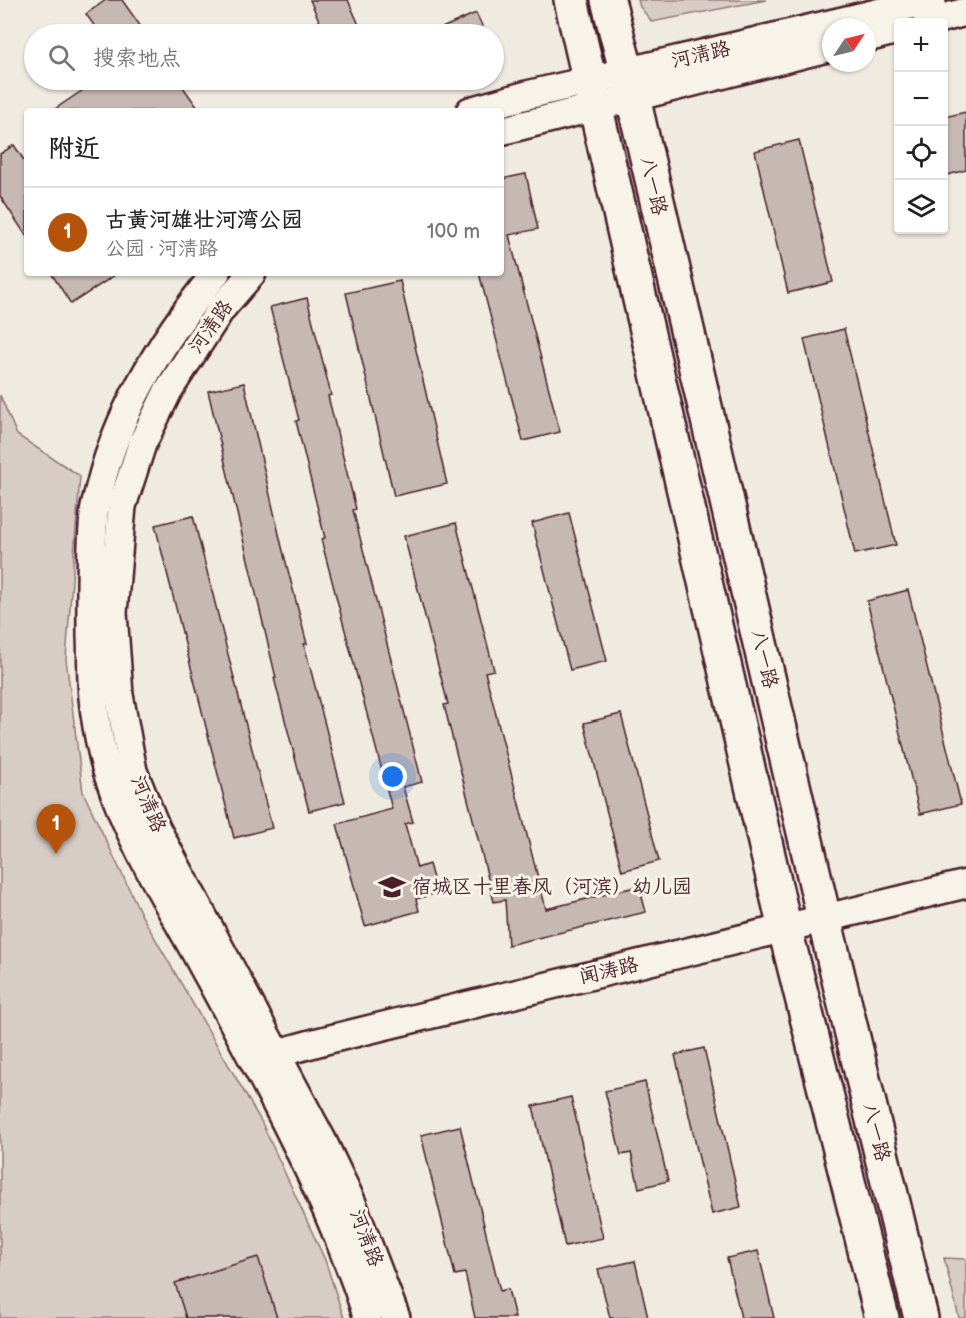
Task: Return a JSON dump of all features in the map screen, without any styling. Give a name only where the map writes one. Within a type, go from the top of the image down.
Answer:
[{"type":"main road","name":"八一路","points":[[571,0],[785,929],[882,1318]]},
{"type":"main road","name":"八一路","points":[[608,0],[824,918],[921,1318]]},
{"type":"street","name":"河清路","points":[[629,85],[932,0]]},
{"type":"street","points":[[943,18],[966,12]]},
{"type":"street","points":[[876,36],[894,31]]},
{"type":"street","name":"河清路","points":[[490,108],[593,93],[822,49]]},
{"type":"street","name":"河清路","points":[[504,130],[593,93]]},
{"type":"street","name":"河清路","points":[[214,276],[192,302],[140,384],[107,457],[94,513],[91,605],[93,699],[108,774],[119,805],[153,876],[352,1203],[396,1318]]},
{"type":"street","name":"河清路","points":[[250,276],[215,318],[168,391],[142,444],[122,506],[113,613],[119,695],[133,771],[156,828],[265,1057],[356,1281],[368,1318]]},
{"type":"street","name":"闻涛路","points":[[265,1057],[966,884]]},
{"type":"shaded area","points":[[638,0],[766,0],[652,22],[640,7]]},
{"type":"shaded area","points":[[0,395],[17,435],[80,476],[66,659],[83,792],[142,916],[261,1121],[325,1260],[344,1318],[0,1318]]},
{"type":"shaded area","points":[[944,1258],[966,1259],[966,1318],[959,1318]]},
{"type":"building","points":[[106,0],[122,0],[139,24],[93,24],[86,14]]},
{"type":"building","points":[[310,0],[348,0],[359,24],[321,24]]},
{"type":"building","points":[[476,13],[481,24],[451,24]]},
{"type":"building","points":[[83,90],[185,90],[198,108],[56,108]]},
{"type":"building","points":[[966,112],[966,170],[948,175],[948,126],[948,116]]},
{"type":"building","points":[[799,140],[833,282],[788,293],[755,151]]},
{"type":"building","points":[[14,145],[24,160],[24,232],[0,196],[0,154]]},
{"type":"building","points":[[526,174],[538,229],[509,235],[560,432],[523,441],[480,276],[504,276],[504,178]]},
{"type":"building","points":[[53,276],[113,276],[71,304]]},
{"type":"building","points":[[400,281],[447,484],[394,496],[346,293]]},
{"type":"building","points":[[307,298],[356,509],[353,510],[422,782],[403,787],[413,822],[405,824],[417,868],[429,864],[437,893],[416,899],[419,911],[365,926],[337,824],[392,809],[321,539],[325,538],[296,421],[299,420],[270,307]]},
{"type":"building","points":[[844,329],[896,545],[855,554],[804,339]]},
{"type":"building","points":[[244,383],[307,644],[304,644],[345,802],[309,811],[274,678],[276,678],[208,391]]},
{"type":"building","points":[[569,513],[607,661],[570,670],[532,523]]},
{"type":"building","points":[[193,516],[272,828],[234,838],[155,525]]},
{"type":"building","points":[[456,523],[494,670],[485,672],[546,909],[639,886],[646,912],[508,945],[505,900],[494,902],[444,705],[448,704],[404,536]]},
{"type":"building","points":[[908,590],[961,804],[920,814],[867,601]]},
{"type":"building","points":[[621,714],[659,861],[622,871],[584,723]]},
{"type":"building","points":[[704,1048],[741,1207],[712,1214],[675,1055]]},
{"type":"building","points":[[645,1082],[668,1181],[639,1188],[631,1153],[621,1155],[605,1091]]},
{"type":"building","points":[[571,1097],[603,1238],[565,1246],[533,1106]]},
{"type":"building","points":[[460,1126],[500,1291],[508,1289],[515,1318],[475,1318],[465,1273],[455,1275],[421,1135]]},
{"type":"building","points":[[758,1251],[774,1318],[741,1318],[727,1258]]},
{"type":"building","points":[[258,1257],[277,1318],[186,1318],[175,1283]]},
{"type":"building","points":[[635,1261],[648,1318],[610,1318],[598,1269]]},
{"type":"place","name":"古黄河雄壮河湾公园","points":[[56,854]]},
{"type":"place","name":"宿城区十里春风（河滨）幼儿园","points":[[392,887]]}]
